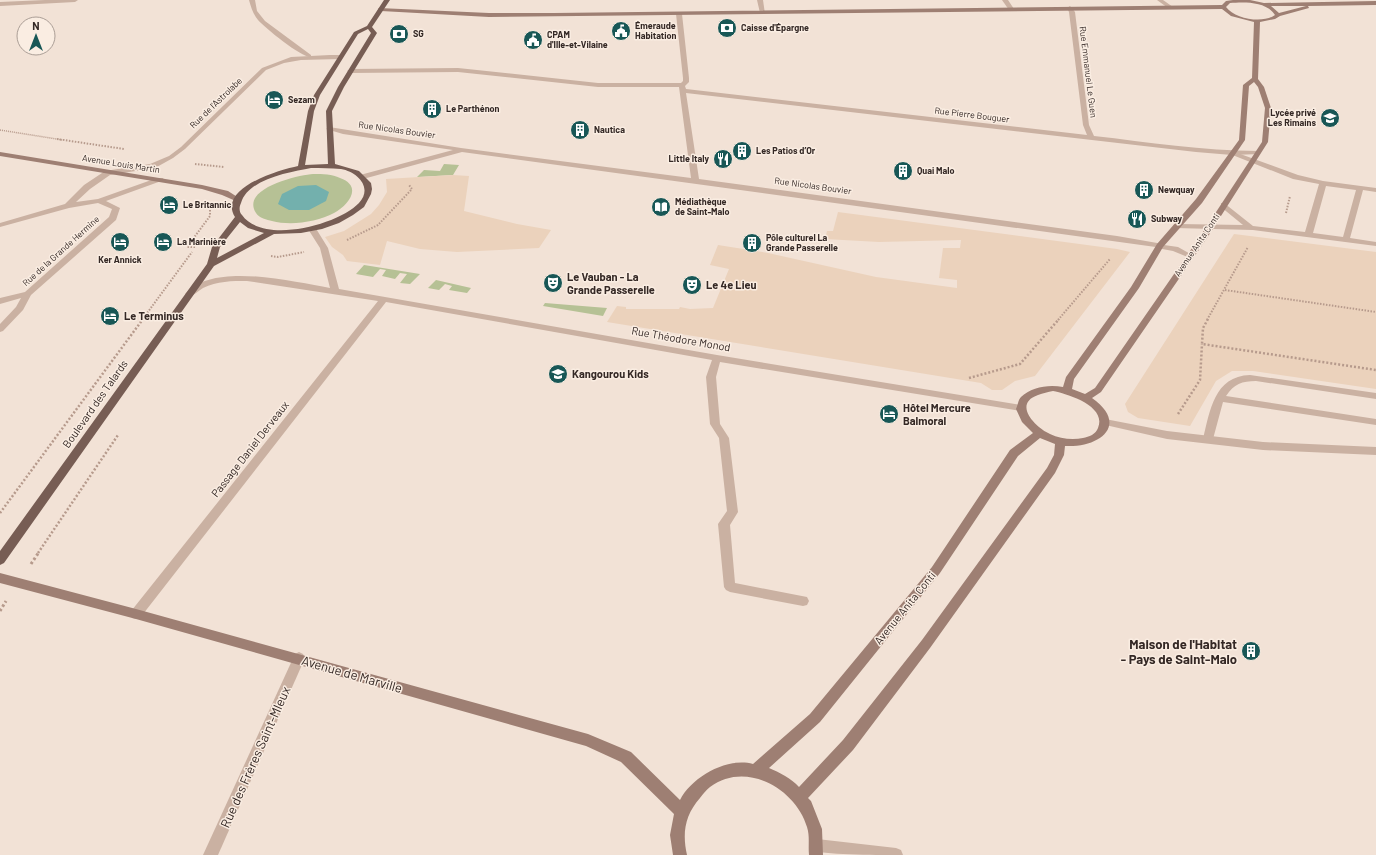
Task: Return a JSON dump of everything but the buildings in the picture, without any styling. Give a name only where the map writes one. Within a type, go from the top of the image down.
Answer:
[{"type":"main road","points":[[301,167],[311,111],[317,95],[356,33],[368,26],[387,0]]},
{"type":"main road","points":[[332,166],[329,129],[330,111],[350,71],[374,33],[368,26]]},
{"type":"main road","points":[[332,166],[350,170],[363,177],[368,186],[367,195],[361,205],[343,218],[312,229],[291,232],[272,232],[257,229],[246,224],[239,218],[236,206],[238,200],[246,189],[261,180],[274,174],[301,167],[332,166]]},
{"type":"main road","name":"Boulevard des Talards","points":[[0,560],[211,264],[216,247],[239,218]]},
{"type":"main road","name":"Boulevard des Talards","points":[[211,264],[272,232]]},
{"type":"street","points":[[0,4],[75,0]]},
{"type":"street","points":[[252,0],[253,6],[265,26],[276,32],[288,43],[309,56]]},
{"type":"street","points":[[760,0],[763,13]]},
{"type":"street","points":[[1005,0],[1011,9]]},
{"type":"street","points":[[1160,0],[1170,7]]},
{"type":"street","points":[[1223,7],[1228,1],[1314,4],[1376,3]]},
{"type":"street","points":[[1255,2],[1273,9],[1278,15]]},
{"type":"street","points":[[381,9],[489,15],[1223,7],[1233,15],[1257,20],[1272,19],[1278,15],[1314,4]]},
{"type":"street","name":"Rue Emmanuel Le Guen","points":[[1070,8],[1072,12],[1086,125],[1091,138]]},
{"type":"street","points":[[678,14],[686,78],[683,88],[695,180]]},
{"type":"street","points":[[1067,390],[1069,379],[1135,288],[1160,246],[1199,201],[1242,140],[1246,85],[1255,79],[1257,20]]},
{"type":"street","name":"Rue de l'Astrolabe","points":[[108,173],[152,166],[171,157],[183,148],[264,69],[275,63],[309,56],[340,57]]},
{"type":"street","name":"Rue Pierre Bouguer","points":[[350,71],[458,70],[598,85],[683,88],[1091,138],[1232,153],[1258,153]]},
{"type":"street","name":"Avenue Anita Conti","points":[[1086,398],[1098,390],[1212,224],[1265,142],[1268,108],[1262,88],[1255,79]]},
{"type":"street","name":"Rue Nicolas Bouvier","points":[[329,129],[462,150],[695,180],[1116,238],[1175,249],[1190,256]]},
{"type":"street","name":"Rue Nicolas Bouvier","points":[[363,177],[462,150]]},
{"type":"street","points":[[1232,153],[1296,178],[1376,190]]},
{"type":"street","name":"Avenue Louis Martin","points":[[0,154],[108,173],[160,180],[225,193],[238,200]]},
{"type":"street","points":[[68,206],[87,187],[108,173]]},
{"type":"street","name":"Rue de la Grande Hermine","points":[[99,201],[160,180]]},
{"type":"street","points":[[1308,235],[1323,183]]},
{"type":"street","points":[[1346,240],[1360,188]]},
{"type":"street","points":[[0,225],[68,206],[99,201]]},
{"type":"street","name":"Rue de la Grande Hermine","points":[[0,301],[28,294],[113,218],[116,208],[99,201]]},
{"type":"street","points":[[1224,205],[1250,227]]},
{"type":"street","points":[[1178,226],[1212,224],[1250,227],[1376,244]]},
{"type":"street","points":[[312,229],[324,248],[331,278],[336,291]]},
{"type":"street","name":"Rue Théodore Monod","points":[[189,294],[202,286],[225,278],[235,277],[336,291],[717,358],[1021,408]]},
{"type":"street","points":[[0,329],[20,308],[28,294]]},
{"type":"street","name":"Passage Daniel Derveaux","points":[[136,614],[383,300]]},
{"type":"street","points":[[717,358],[711,377],[715,424],[724,438],[734,512],[724,524],[730,587],[803,600]]},
{"type":"street","points":[[1208,439],[1220,398],[1231,383],[1240,379],[1256,378],[1376,396]]},
{"type":"street","points":[[1053,388],[1067,390],[1086,398],[1095,405],[1102,414],[1105,422],[1103,431],[1097,438],[1087,443],[1074,444],[1060,442],[1039,433],[1029,426],[1023,417],[1021,408],[1024,399],[1030,393],[1041,389],[1053,388]]},
{"type":"street","points":[[1220,398],[1376,422]]},
{"type":"street","points":[[1105,422],[1167,434],[1263,446],[1376,451]]},
{"type":"street","name":"Avenue Anita Conti","points":[[756,771],[815,718],[936,570],[1014,453],[1039,433]]},
{"type":"street","points":[[800,796],[848,745],[926,644],[1051,470],[1059,455],[1060,442]]},
{"type":"street","name":"Avenue de Marville","points":[[0,578],[299,658],[588,740],[626,757],[682,812]]},
{"type":"street","name":"Rue des Frères Saint-Mleux","points":[[210,855],[299,658]]},
{"type":"street","points":[[680,855],[677,831],[682,812],[694,792],[712,778],[733,770],[756,771],[770,774],[784,781],[800,796],[809,811],[815,828],[816,850],[896,855]]},
{"type":"path","points":[[0,130],[124,149]]},
{"type":"path","points":[[171,157],[185,158],[185,163],[224,167]]},
{"type":"path","points":[[1285,215],[1291,193]]},
{"type":"path","points":[[0,512],[200,242]]},
{"type":"path","points":[[1176,417],[1200,380],[1203,328],[1250,244]]},
{"type":"path","points":[[963,380],[1020,364],[1112,255]]},
{"type":"path","points":[[1225,290],[1376,312]]},
{"type":"path","points":[[1202,344],[1376,370]]},
{"type":"path","points":[[0,611],[120,432]]},
{"type":"green space","points":[[444,164],[459,165],[453,175],[417,177],[424,170],[440,171]]},
{"type":"green space","points":[[313,174],[334,176],[347,181],[351,186],[352,190],[349,201],[340,210],[320,219],[295,223],[268,220],[257,215],[253,204],[256,196],[263,190],[273,184],[285,180]]},
{"type":"green space","points":[[364,265],[420,274],[410,284],[400,283],[407,274],[400,273],[395,279],[382,276],[386,270],[380,269],[373,277],[356,274]]},
{"type":"green space","points":[[436,280],[471,288],[467,293],[449,290],[452,286],[445,284],[439,290],[428,288]]},
{"type":"green space","points":[[545,303],[607,308],[603,316],[543,306]]},
{"type":"shaded area","points":[[453,175],[469,176],[464,211],[517,224],[551,230],[539,248],[457,252],[420,249],[387,241],[380,265],[347,261],[343,255],[332,247],[325,237],[344,231],[371,214],[387,192],[386,179]]},
{"type":"shaded area","points":[[838,212],[1117,249],[1130,252],[1035,376],[1015,381],[1002,390],[992,390],[981,383],[607,322],[617,306],[626,307],[626,309],[679,309],[680,307],[690,309],[713,308],[729,269],[710,265],[718,245],[768,253],[876,277],[957,288],[957,280],[939,278],[943,248],[960,248],[961,240],[879,242],[825,239],[827,231],[833,231]]},
{"type":"shaded area","points":[[1234,234],[1376,252],[1376,389],[1253,371],[1232,371],[1216,381],[1190,426],[1138,418],[1128,412],[1125,404]]},
{"type":"water","points":[[316,185],[329,192],[326,201],[309,210],[289,210],[278,204],[282,194],[298,186]]},
{"type":"place","name":"Caisse d'Épargne","points":[[727,28]]},
{"type":"place","name":"Émeraude Habitation","points":[[621,31]]},
{"type":"place","name":"SG","points":[[399,34]]},
{"type":"place","name":"CPAM d'Ille-et-Vilaine","points":[[533,40]]},
{"type":"place","name":"Sezam","points":[[274,100]]},
{"type":"place","name":"Le Parthénon","points":[[432,109]]},
{"type":"place","name":"Lycée privé Les Rimains","points":[[1330,118]]},
{"type":"place","name":"Nautica","points":[[580,130]]},
{"type":"place","name":"Les Patios d’Or","points":[[742,151]]},
{"type":"place","name":"Little Italy","points":[[723,159]]},
{"type":"place","name":"Quai Malo","points":[[903,171]]},
{"type":"place","name":"Newquay","points":[[1144,190]]},
{"type":"place","name":"Le Britannic","points":[[169,205]]},
{"type":"place","name":"Médiathèque de Saint-Malo","points":[[661,207]]},
{"type":"place","name":"Subway","points":[[1137,219]]},
{"type":"place","name":"Ker Annick","points":[[120,242]]},
{"type":"place","name":"La Marinière","points":[[163,242]]},
{"type":"place","name":"Pôle culturel La Grande Passerelle","points":[[752,243]]},
{"type":"place","name":"Le Vauban - La Grande Passerelle","points":[[553,283]]},
{"type":"place","name":"Le 4e Lieu","points":[[692,285]]},
{"type":"place","name":"Le Terminus","points":[[110,316]]},
{"type":"place","name":"Kangourou Kids","points":[[558,374]]},
{"type":"place","name":"Hôtel Mercure Balmoral","points":[[889,414]]},
{"type":"place","name":"Maison de l'Habitat - Pays de Saint-Malo","points":[[1251,651]]}]
